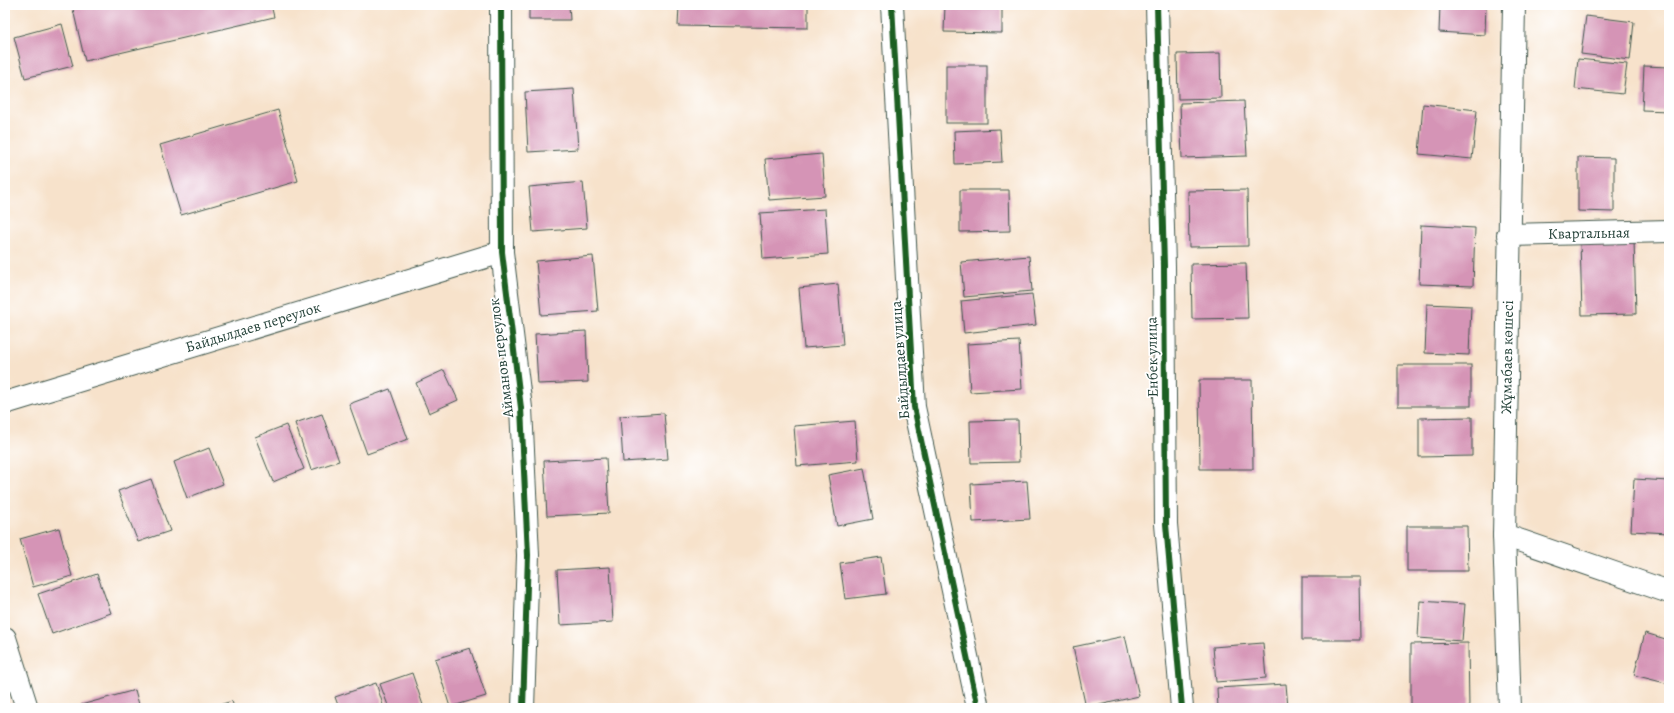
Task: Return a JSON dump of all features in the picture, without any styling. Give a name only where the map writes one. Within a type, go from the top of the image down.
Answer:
[{"type":"street","name":"Айманов переулок","points":[[501,5],[502,252],[522,416],[528,555],[523,708]]},
{"type":"street","name":"Байдылдаев улица","points":[[892,5],[914,407],[978,708]]},
{"type":"street","name":"Енбек улица","points":[[1157,5],[1164,266],[1166,524],[1182,708]]},
{"type":"street","name":"Жұмабаев көшесі","points":[[1510,708],[1504,535],[1508,235],[1514,5]]},
{"type":"street","name":"Квартальная","points":[[1508,235],[1669,231]]},
{"type":"street","name":"Байдылдаев переулок","points":[[5,403],[502,252]]},
{"type":"street","points":[[1504,535],[1669,592]]},
{"type":"street","points":[[5,638],[27,708]]},
{"type":"building","points":[[72,5],[271,5],[274,17],[85,61]]},
{"type":"building","points":[[529,5],[569,5],[570,20],[529,20]]},
{"type":"building","points":[[679,5],[808,5],[808,28],[678,26]]},
{"type":"building","points":[[945,5],[1002,5],[1002,33],[944,32]]},
{"type":"building","points":[[1440,5],[1486,5],[1485,35],[1439,32]]},
{"type":"building","points":[[1586,16],[1634,22],[1630,60],[1581,54]]},
{"type":"building","points":[[62,24],[73,66],[25,78],[14,37]]},
{"type":"building","points":[[1220,53],[1221,98],[1178,99],[1177,54]]},
{"type":"building","points":[[1578,59],[1627,64],[1623,94],[1575,89]]},
{"type":"building","points":[[946,65],[987,65],[987,123],[946,123]]},
{"type":"building","points":[[1644,66],[1669,67],[1669,111],[1642,110]]},
{"type":"building","points":[[574,89],[578,149],[528,152],[525,92]]},
{"type":"building","points":[[1244,101],[1247,156],[1182,158],[1180,103]]},
{"type":"building","points":[[1423,104],[1477,110],[1472,159],[1419,154]]},
{"type":"building","points":[[278,110],[298,181],[181,215],[160,145]]},
{"type":"building","points":[[1000,129],[1002,162],[955,164],[954,131]]},
{"type":"building","points":[[822,154],[825,196],[769,200],[765,159]]},
{"type":"building","points":[[1578,157],[1614,158],[1614,212],[1578,211]]},
{"type":"building","points":[[583,182],[587,228],[533,232],[529,187]]},
{"type":"building","points":[[960,190],[1009,190],[1010,231],[960,232]]},
{"type":"building","points":[[1247,190],[1248,246],[1189,247],[1188,191]]},
{"type":"building","points":[[825,209],[828,254],[763,259],[760,213]]},
{"type":"building","points":[[1421,225],[1475,228],[1473,286],[1419,284]]},
{"type":"building","points":[[1634,239],[1636,314],[1582,315],[1580,240]]},
{"type":"building","points":[[593,256],[598,311],[541,315],[536,261]]},
{"type":"building","points":[[1029,256],[1032,291],[964,297],[961,262]]},
{"type":"building","points":[[1246,263],[1248,318],[1192,319],[1191,264]]},
{"type":"building","points":[[838,284],[843,345],[804,348],[799,288]]},
{"type":"building","points":[[1032,294],[1036,325],[964,333],[961,301]]},
{"type":"building","points":[[1427,304],[1471,306],[1469,355],[1425,353]]},
{"type":"building","points":[[586,331],[588,382],[538,384],[535,334]]},
{"type":"building","points":[[1019,341],[1022,389],[970,392],[967,344]]},
{"type":"building","points":[[1398,365],[1471,365],[1471,406],[1398,406]]},
{"type":"building","points":[[444,370],[458,400],[429,413],[416,383]]},
{"type":"building","points":[[1199,380],[1252,380],[1253,469],[1200,469]]},
{"type":"building","points":[[390,389],[408,439],[367,454],[349,404]]},
{"type":"building","points":[[664,413],[668,459],[623,462],[620,416]]},
{"type":"building","points":[[322,414],[339,461],[311,470],[295,423]]},
{"type":"building","points":[[1472,417],[1472,456],[1419,457],[1419,418]]},
{"type":"building","points":[[1018,420],[1019,462],[971,463],[970,421]]},
{"type":"building","points":[[855,421],[858,461],[797,466],[794,426]]},
{"type":"building","points":[[286,425],[304,469],[273,482],[255,437]]},
{"type":"building","points":[[209,448],[223,484],[187,498],[174,462]]},
{"type":"building","points":[[606,458],[609,513],[547,516],[544,461]]},
{"type":"building","points":[[864,468],[873,519],[837,526],[828,475]]},
{"type":"building","points":[[151,479],[170,531],[138,542],[118,491]]},
{"type":"building","points":[[1634,479],[1669,481],[1669,533],[1631,531]]},
{"type":"building","points":[[1027,481],[1030,519],[973,522],[971,484]]},
{"type":"building","points":[[1407,526],[1467,526],[1468,571],[1407,571]]},
{"type":"building","points":[[59,528],[72,576],[33,587],[20,539]]},
{"type":"building","points":[[881,557],[886,594],[845,599],[840,563]]},
{"type":"building","points":[[610,567],[613,622],[560,625],[557,570]]},
{"type":"building","points":[[97,574],[111,613],[52,634],[38,594]]},
{"type":"building","points":[[1302,577],[1359,577],[1360,640],[1302,640]]},
{"type":"building","points":[[1420,601],[1465,604],[1462,641],[1418,638]]},
{"type":"building","points":[[1645,633],[1669,640],[1669,684],[1634,675]]},
{"type":"building","points":[[1125,636],[1139,696],[1086,708],[1073,647]]},
{"type":"building","points":[[1263,643],[1266,678],[1216,682],[1213,647]]},
{"type":"building","points":[[1468,643],[1469,708],[1411,708],[1411,644]]},
{"type":"building","points":[[470,648],[486,696],[450,707],[435,659]]},
{"type":"building","points":[[412,673],[424,708],[389,708],[380,684]]},
{"type":"building","points":[[376,683],[384,708],[339,708],[335,697]]},
{"type":"building","points":[[1286,684],[1288,708],[1218,708],[1217,688]]},
{"type":"building","points":[[135,690],[140,708],[82,708],[81,705]]},
{"type":"building","points":[[232,701],[234,708],[210,708]]},
{"type":"cycle path","points":[[501,5],[502,252],[521,408],[528,555],[523,708]]},
{"type":"cycle path","points":[[892,5],[914,407],[978,708]]},
{"type":"cycle path","points":[[1157,5],[1164,266],[1166,524],[1182,708]]}]
